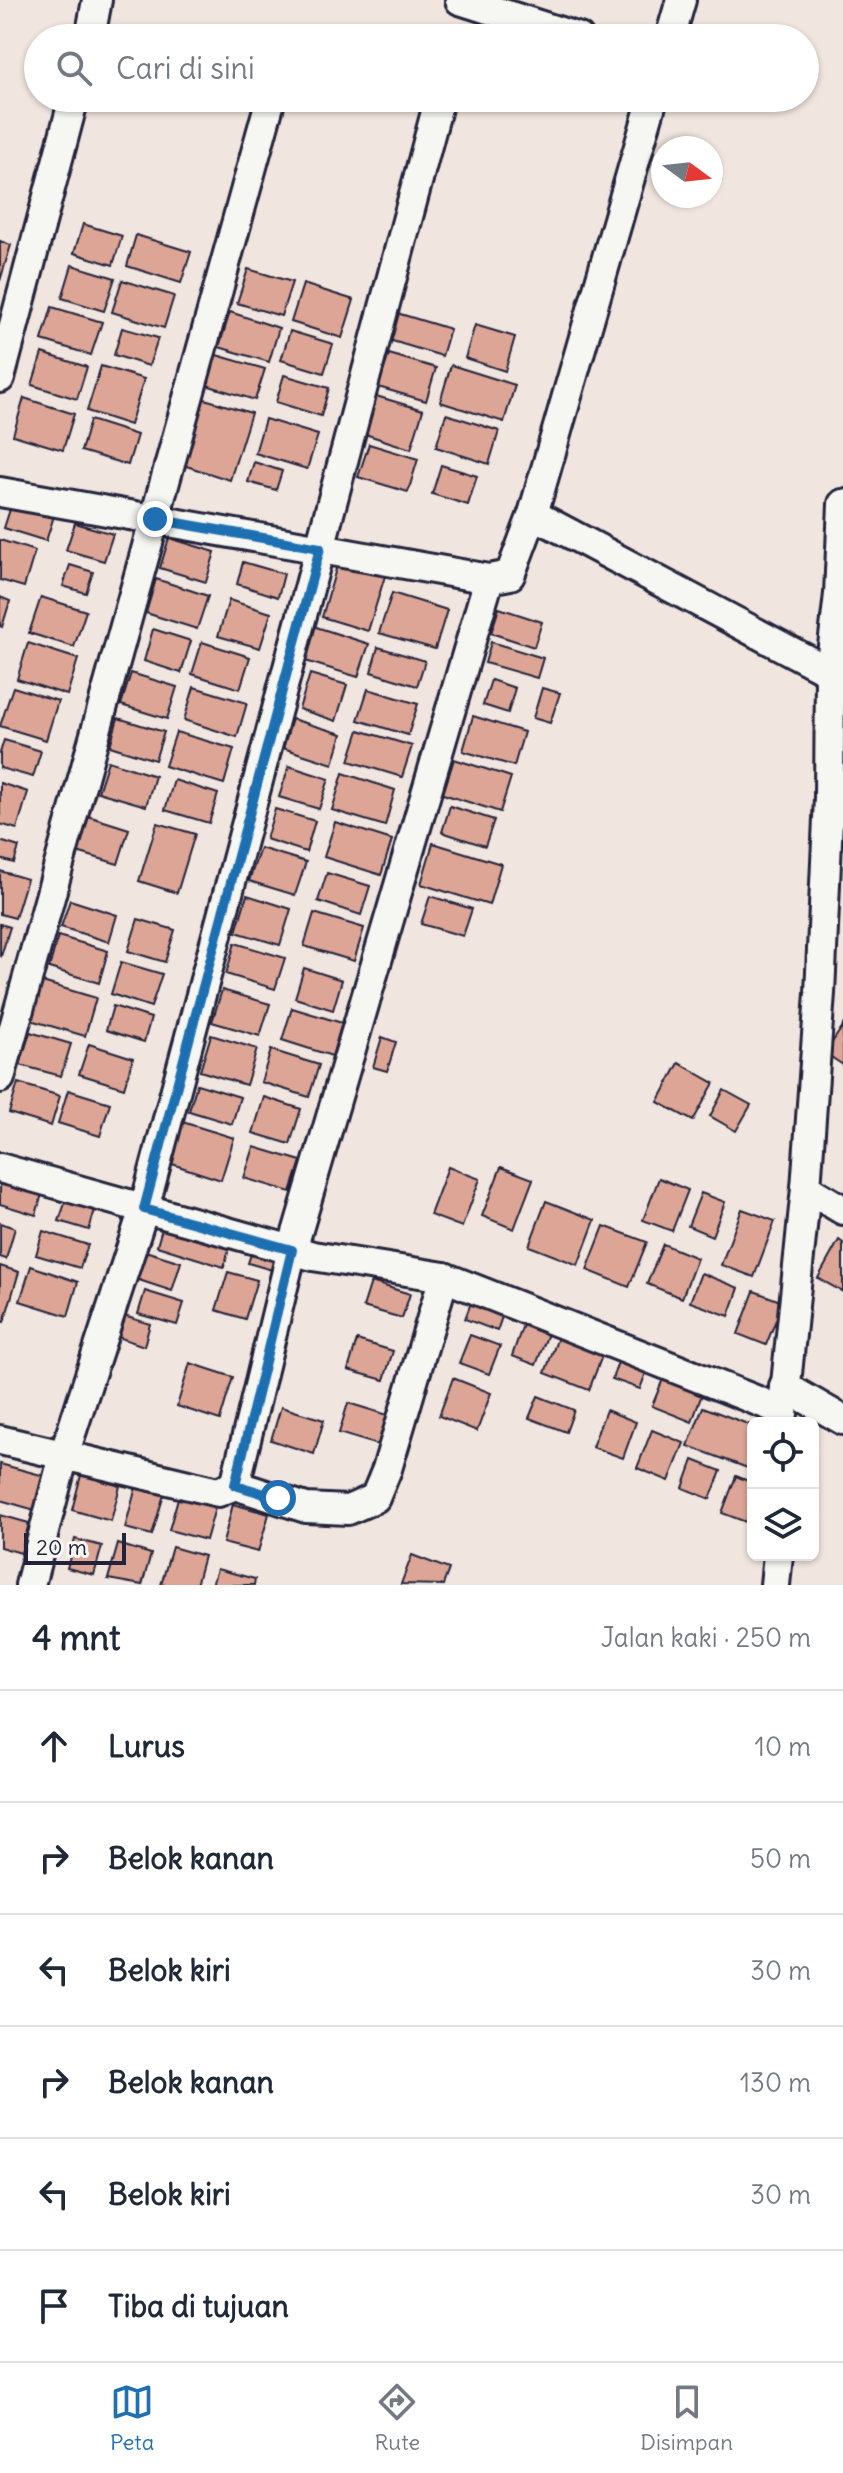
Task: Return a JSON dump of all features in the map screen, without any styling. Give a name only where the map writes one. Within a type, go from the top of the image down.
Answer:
[{"type":"street","points":[[93,24],[97,0]]},
{"type":"street","points":[[460,0],[535,24]]},
{"type":"street","points":[[674,24],[681,0]]},
{"type":"street","points":[[0,378],[70,112]]},
{"type":"street","points":[[0,1078],[267,112]]},
{"type":"street","points":[[30,1585],[64,1455],[144,1209],[436,112]]},
{"type":"street","points":[[0,492],[489,579],[510,575],[533,514],[649,112]]},
{"type":"street","points":[[783,1407],[806,1188],[832,1000],[836,801],[830,672],[841,591],[843,504]]},
{"type":"street","points":[[533,514],[830,672]]},
{"type":"street","points":[[235,1485],[292,1250],[489,579]]},
{"type":"street","points":[[0,1168],[313,1256],[444,1277],[783,1407],[843,1420]]},
{"type":"street","points":[[806,1188],[843,1210]]},
{"type":"street","points":[[0,1440],[218,1492],[235,1485],[306,1508],[348,1510],[375,1498],[387,1469],[444,1277]]},
{"type":"street","points":[[775,1585],[777,1561]]},
{"type":"building","points":[[83,224],[122,236],[113,265],[74,253]]},
{"type":"building","points":[[136,235],[191,252],[181,283],[127,266]]},
{"type":"building","points":[[0,241],[11,245],[0,281]]},
{"type":"building","points":[[72,265],[115,278],[104,311],[62,298]]},
{"type":"building","points":[[248,269],[292,282],[281,316],[237,303]]},
{"type":"building","points":[[122,280],[174,296],[164,328],[112,312]]},
{"type":"building","points":[[303,284],[354,300],[342,338],[291,322]]},
{"type":"building","points":[[52,307],[102,322],[91,355],[42,340]]},
{"type":"building","points":[[230,312],[279,328],[269,362],[219,347]]},
{"type":"building","points":[[397,313],[450,329],[442,356],[389,340]]},
{"type":"building","points":[[475,325],[515,337],[505,371],[465,358]]},
{"type":"building","points":[[122,328],[158,338],[149,366],[114,355]]},
{"type":"building","points":[[290,331],[333,344],[324,373],[281,360]]},
{"type":"building","points":[[42,353],[87,367],[77,399],[32,385]]},
{"type":"building","points":[[213,354],[265,369],[255,400],[203,384]]},
{"type":"building","points":[[389,354],[436,368],[426,401],[378,387]]},
{"type":"building","points":[[451,365],[515,385],[504,422],[440,402]]},
{"type":"building","points":[[101,366],[144,379],[130,425],[87,411]]},
{"type":"building","points":[[284,375],[329,388],[321,416],[276,402]]},
{"type":"building","points":[[376,396],[423,410],[411,449],[365,434]]},
{"type":"building","points":[[198,397],[251,413],[230,480],[177,463]]},
{"type":"building","points":[[24,398],[74,414],[63,450],[13,435]]},
{"type":"building","points":[[446,414],[499,431],[489,464],[436,447]]},
{"type":"building","points":[[265,419],[318,435],[307,469],[255,453]]},
{"type":"building","points":[[90,420],[137,435],[128,465],[81,451]]},
{"type":"building","points":[[369,444],[418,459],[408,492],[358,477]]},
{"type":"building","points":[[254,462],[282,471],[276,490],[248,482]]},
{"type":"building","points":[[441,465],[477,476],[468,505],[432,494]]},
{"type":"building","points":[[12,503],[54,516],[46,541],[4,528]]},
{"type":"building","points":[[75,523],[113,534],[104,561],[66,550]]},
{"type":"building","points":[[169,538],[215,552],[206,582],[160,568]]},
{"type":"building","points":[[0,540],[35,551],[24,587],[0,580]]},
{"type":"building","points":[[243,562],[284,574],[278,597],[237,584]]},
{"type":"building","points":[[338,562],[385,576],[368,631],[322,617]]},
{"type":"building","points":[[70,565],[93,572],[86,593],[63,586]]},
{"type":"building","points":[[156,579],[208,596],[197,629],[146,613]]},
{"type":"building","points":[[392,593],[447,610],[435,649],[379,633]]},
{"type":"building","points":[[0,597],[10,601],[2,627],[0,626]]},
{"type":"building","points":[[41,597],[86,611],[74,647],[29,633]]},
{"type":"building","points":[[229,600],[271,613],[260,648],[218,636]]},
{"type":"building","points":[[499,608],[542,622],[534,647],[491,633]]},
{"type":"building","points":[[313,626],[369,644],[358,677],[302,660]]},
{"type":"building","points":[[153,629],[191,641],[181,673],[144,661]]},
{"type":"building","points":[[202,642],[250,657],[240,689],[192,674]]},
{"type":"building","points":[[491,642],[543,658],[537,678],[485,663]]},
{"type":"building","points":[[28,643],[78,659],[67,695],[17,679]]},
{"type":"building","points":[[378,647],[425,661],[417,686],[371,672]]},
{"type":"building","points":[[131,673],[177,687],[167,719],[121,705]]},
{"type":"building","points":[[310,674],[347,685],[336,721],[299,709]]},
{"type":"building","points":[[491,680],[515,688],[508,713],[483,705]]},
{"type":"building","points":[[13,687],[58,701],[46,740],[0,726]]},
{"type":"building","points":[[194,687],[247,703],[237,737],[184,720]]},
{"type":"building","points":[[542,688],[560,693],[550,723],[533,718]]},
{"type":"building","points":[[368,689],[418,704],[408,735],[358,720]]},
{"type":"building","points":[[473,716],[524,732],[514,766],[463,751]]},
{"type":"building","points":[[118,718],[164,732],[155,760],[110,746]]},
{"type":"building","points":[[292,719],[342,734],[333,764],[283,748]]},
{"type":"building","points":[[359,730],[412,746],[402,777],[349,761]]},
{"type":"building","points":[[176,732],[234,749],[224,784],[165,766]]},
{"type":"building","points":[[4,740],[41,751],[33,777],[0,768]]},
{"type":"building","points":[[454,759],[511,777],[500,812],[443,794]]},
{"type":"building","points":[[108,761],[155,776],[146,806],[98,792]]},
{"type":"building","points":[[289,766],[329,779],[319,809],[279,797]]},
{"type":"building","points":[[343,773],[395,790],[385,826],[332,810]]},
{"type":"building","points":[[174,780],[218,794],[209,823],[165,810]]},
{"type":"building","points":[[0,783],[28,792],[17,829],[0,824]]},
{"type":"building","points":[[450,806],[494,820],[485,846],[442,832]]},
{"type":"building","points":[[275,809],[315,821],[306,852],[266,839]]},
{"type":"building","points":[[88,816],[129,829],[118,864],[77,852]]},
{"type":"building","points":[[335,822],[392,840],[381,875],[324,857]]},
{"type":"building","points":[[157,823],[195,834],[177,893],[139,881]]},
{"type":"building","points":[[0,841],[19,847],[14,863],[0,859]]},
{"type":"building","points":[[433,843],[501,864],[489,905],[421,884]]},
{"type":"building","points":[[260,848],[306,862],[295,895],[249,881]]},
{"type":"building","points":[[0,871],[27,879],[15,918],[0,914]]},
{"type":"building","points":[[327,873],[370,886],[361,915],[318,901]]},
{"type":"building","points":[[247,895],[291,909],[280,945],[236,932]]},
{"type":"building","points":[[430,896],[472,909],[463,936],[421,924]]},
{"type":"building","points":[[70,900],[117,915],[109,942],[61,927]]},
{"type":"building","points":[[314,913],[364,928],[354,961],[304,946]]},
{"type":"building","points":[[138,919],[175,930],[165,962],[128,951]]},
{"type":"building","points":[[0,924],[10,927],[1,956],[0,955]]},
{"type":"building","points":[[58,936],[108,951],[99,983],[49,968]]},
{"type":"building","points":[[235,943],[285,958],[275,989],[226,974]]},
{"type":"building","points":[[121,962],[162,974],[151,1007],[111,994]]},
{"type":"building","points":[[304,968],[342,980],[333,1010],[295,998]]},
{"type":"building","points":[[39,981],[96,998],[85,1036],[27,1019]]},
{"type":"building","points":[[222,990],[270,1004],[260,1036],[212,1022]]},
{"type":"building","points":[[113,1006],[151,1018],[144,1042],[106,1030]]},
{"type":"building","points":[[292,1008],[342,1023],[332,1056],[282,1040]]},
{"type":"building","points":[[843,1026],[843,1065],[825,1053]]},
{"type":"building","points":[[30,1032],[71,1044],[61,1076],[20,1065]]},
{"type":"building","points":[[211,1035],[257,1049],[246,1085],[200,1071]]},
{"type":"building","points":[[382,1037],[396,1042],[387,1071],[373,1067]]},
{"type":"building","points":[[89,1044],[133,1058],[124,1088],[79,1074]]},
{"type":"building","points":[[271,1050],[319,1065],[309,1097],[261,1082]]},
{"type":"building","points":[[679,1063],[714,1083],[693,1121],[658,1102]]},
{"type":"building","points":[[18,1083],[60,1096],[51,1126],[9,1113]]},
{"type":"building","points":[[197,1084],[240,1097],[232,1124],[189,1111]]},
{"type":"building","points":[[68,1090],[110,1103],[100,1136],[58,1123]]},
{"type":"building","points":[[724,1090],[751,1105],[736,1131],[710,1116]]},
{"type":"building","points":[[264,1097],[301,1109],[290,1144],[253,1133]]},
{"type":"building","points":[[179,1121],[234,1138],[221,1180],[166,1162]]},
{"type":"building","points":[[254,1147],[301,1161],[291,1192],[244,1178]]},
{"type":"building","points":[[448,1167],[480,1179],[462,1227],[430,1215]]},
{"type":"building","points":[[501,1167],[533,1179],[514,1229],[482,1216]]},
{"type":"building","points":[[0,1173],[44,1187],[36,1215],[0,1204]]},
{"type":"building","points":[[659,1178],[688,1190],[672,1231],[643,1220]]},
{"type":"building","points":[[701,1193],[725,1202],[712,1236],[688,1226]]},
{"type":"building","points":[[68,1194],[97,1203],[89,1230],[59,1221]]},
{"type":"building","points":[[546,1201],[595,1220],[578,1265],[529,1246]]},
{"type":"building","points":[[742,1209],[775,1221],[754,1277],[721,1265]]},
{"type":"building","points":[[164,1221],[231,1242],[224,1267],[157,1246]]},
{"type":"building","points":[[0,1223],[15,1228],[6,1259],[0,1257]]},
{"type":"building","points":[[604,1226],[647,1242],[629,1287],[587,1270]]},
{"type":"building","points":[[43,1231],[88,1245],[80,1268],[36,1255]]},
{"type":"building","points":[[839,1240],[843,1243],[843,1292],[818,1278]]},
{"type":"building","points":[[663,1244],[697,1258],[682,1298],[647,1284]]},
{"type":"building","points":[[253,1248],[277,1255],[272,1270],[248,1263]]},
{"type":"building","points":[[145,1251],[181,1262],[172,1291],[136,1279]]},
{"type":"building","points":[[0,1266],[19,1272],[4,1322],[0,1321]]},
{"type":"building","points":[[31,1266],[78,1282],[68,1316],[20,1301]]},
{"type":"building","points":[[228,1272],[257,1280],[245,1319],[216,1310]]},
{"type":"building","points":[[701,1273],[739,1288],[729,1316],[690,1302]]},
{"type":"building","points":[[371,1282],[410,1294],[402,1318],[363,1307]]},
{"type":"building","points":[[145,1291],[184,1303],[177,1325],[138,1314]]},
{"type":"building","points":[[754,1291],[783,1302],[766,1345],[738,1334]]},
{"type":"building","points":[[472,1300],[504,1311],[497,1331],[465,1319]]},
{"type":"building","points":[[124,1316],[150,1324],[144,1346],[118,1337]]},
{"type":"building","points":[[525,1319],[550,1328],[536,1365],[512,1356]]},
{"type":"building","points":[[470,1335],[500,1346],[489,1374],[459,1363]]},
{"type":"building","points":[[558,1337],[603,1353],[589,1390],[545,1373]]},
{"type":"building","points":[[357,1340],[393,1351],[384,1380],[348,1370]]},
{"type":"building","points":[[619,1359],[647,1370],[640,1389],[612,1379]]},
{"type":"building","points":[[190,1363],[233,1377],[220,1420],[177,1406]]},
{"type":"building","points":[[453,1378],[491,1393],[477,1431],[439,1416]]},
{"type":"building","points":[[663,1379],[702,1394],[692,1422],[652,1406]]},
{"type":"building","points":[[538,1396],[574,1410],[566,1432],[529,1418]]},
{"type":"building","points":[[348,1403],[394,1417],[385,1447],[339,1433]]},
{"type":"building","points":[[281,1407],[324,1420],[314,1454],[271,1440]]},
{"type":"building","points":[[703,1407],[747,1424],[747,1468],[688,1446]]},
{"type":"building","points":[[606,1410],[636,1422],[623,1458],[592,1447]]},
{"type":"building","points":[[652,1430],[684,1443],[669,1481],[637,1468]]},
{"type":"building","points":[[693,1460],[721,1471],[710,1499],[683,1488]]},
{"type":"building","points":[[0,1464],[52,1478],[42,1512],[0,1500]]},
{"type":"building","points":[[81,1475],[120,1486],[111,1521],[72,1510]]},
{"type":"building","points":[[736,1476],[747,1481],[746,1522],[722,1513]]},
{"type":"building","points":[[137,1483],[165,1491],[152,1535],[125,1528]]},
{"type":"building","points":[[180,1491],[217,1501],[206,1540],[169,1530]]},
{"type":"building","points":[[233,1504],[269,1514],[258,1552],[223,1543]]},
{"type":"building","points":[[0,1515],[29,1523],[21,1553],[0,1547]]},
{"type":"building","points":[[75,1539],[102,1546],[94,1575],[67,1568]]},
{"type":"building","points":[[118,1544],[151,1554],[142,1585],[108,1579]]},
{"type":"building","points":[[172,1547],[204,1556],[196,1585],[161,1585]]},
{"type":"building","points":[[412,1555],[449,1569],[443,1585],[401,1584]]},
{"type":"building","points":[[217,1569],[255,1579],[254,1585],[212,1585]]},
{"type":"route","points":[[155,519],[320,548],[144,1209],[292,1250],[235,1485],[278,1498]]}]
